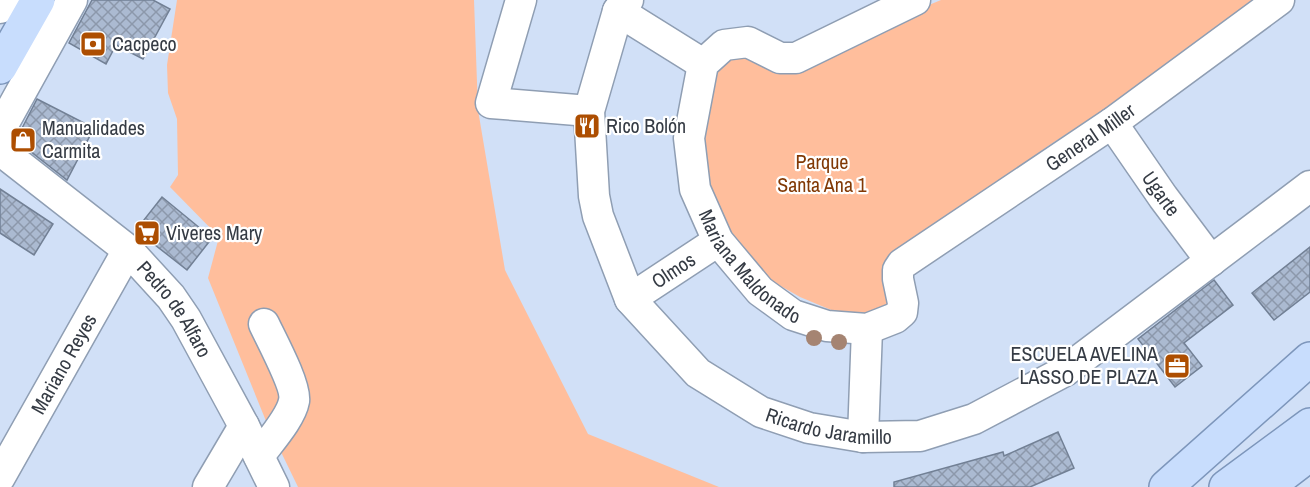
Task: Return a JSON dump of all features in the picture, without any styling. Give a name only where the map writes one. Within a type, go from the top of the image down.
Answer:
[{"type":"main road","points":[[0,67],[38,0]]},
{"type":"main road","points":[[1166,487],[1310,359]]},
{"type":"main road","points":[[1226,487],[1310,425]]},
{"type":"main road","points":[[1267,487],[1310,454]]},
{"type":"street","points":[[0,8],[5,0]]},
{"type":"street","points":[[0,130],[72,0]]},
{"type":"street","points":[[521,0],[491,103],[589,111]]},
{"type":"street","points":[[623,6],[703,64],[724,45],[748,42],[780,58],[796,58],[915,0]]},
{"type":"street","name":"General Miller","points":[[898,270],[902,264],[1112,123],[1279,0]]},
{"type":"street","name":"Ricardo Jaramillo","points":[[623,6],[589,111],[596,206],[630,299],[698,373],[760,412],[809,428],[863,437],[920,436],[974,419],[1065,370],[1310,186]]},
{"type":"street","name":"Mariana Maldonado","points":[[703,64],[689,138],[695,189],[718,241],[760,291],[793,315],[827,326],[867,328],[895,318],[902,312],[903,303],[898,270]]},
{"type":"street","name":"Ugarte","points":[[1112,123],[1162,197],[1211,261]]},
{"type":"street","name":"Pedro de Alfaro","points":[[0,150],[128,250],[171,297],[244,426],[274,487]]},
{"type":"street","name":"Olmos","points":[[630,299],[718,241]]},
{"type":"street","name":"Mariano Reyes","points":[[0,477],[128,250]]},
{"type":"street","points":[[260,456],[292,409],[295,399],[293,387],[264,324]]},
{"type":"street","points":[[863,437],[867,328]]},
{"type":"street","points":[[208,487],[244,426]]},
{"type":"green space","points":[[177,0],[474,0],[478,110],[505,270],[588,434],[719,487],[298,487],[266,421],[208,278],[219,237],[170,187],[178,175],[177,119],[168,93],[167,65]]},
{"type":"green space","name":"Parque Santa Ana 1","points":[[941,0],[1263,0],[1150,80],[1048,146],[885,266],[890,319],[848,317],[800,297],[770,280],[736,246],[711,208],[700,149],[717,66],[743,49],[785,69]]},
{"type":"building","points":[[92,0],[153,0],[170,9],[143,59],[116,45],[106,64],[69,43]]},
{"type":"building","points":[[37,99],[94,128],[67,180],[16,140]]},
{"type":"building","points":[[0,189],[53,224],[34,255],[0,233]]},
{"type":"building","points":[[162,197],[212,238],[187,270],[136,230]]},
{"type":"building","points":[[1310,247],[1310,292],[1274,320],[1252,293]]},
{"type":"building","points":[[1214,280],[1233,305],[1184,343],[1202,366],[1175,387],[1138,339]]},
{"type":"building","points":[[1058,432],[1074,468],[1030,487],[894,487],[894,482],[1003,452],[1004,456]]},
{"type":"place","name":"Cacpeco","points":[[93,44]]},
{"type":"place","name":"Rico Bolón","points":[[587,126]]},
{"type":"place","name":"Manualidades Carmita","points":[[23,140]]},
{"type":"place","name":"Viveres Mary","points":[[147,233]]},
{"type":"place","name":"ESCUELA AVELINA LASSO DE PLAZA","points":[[1177,366]]}]
